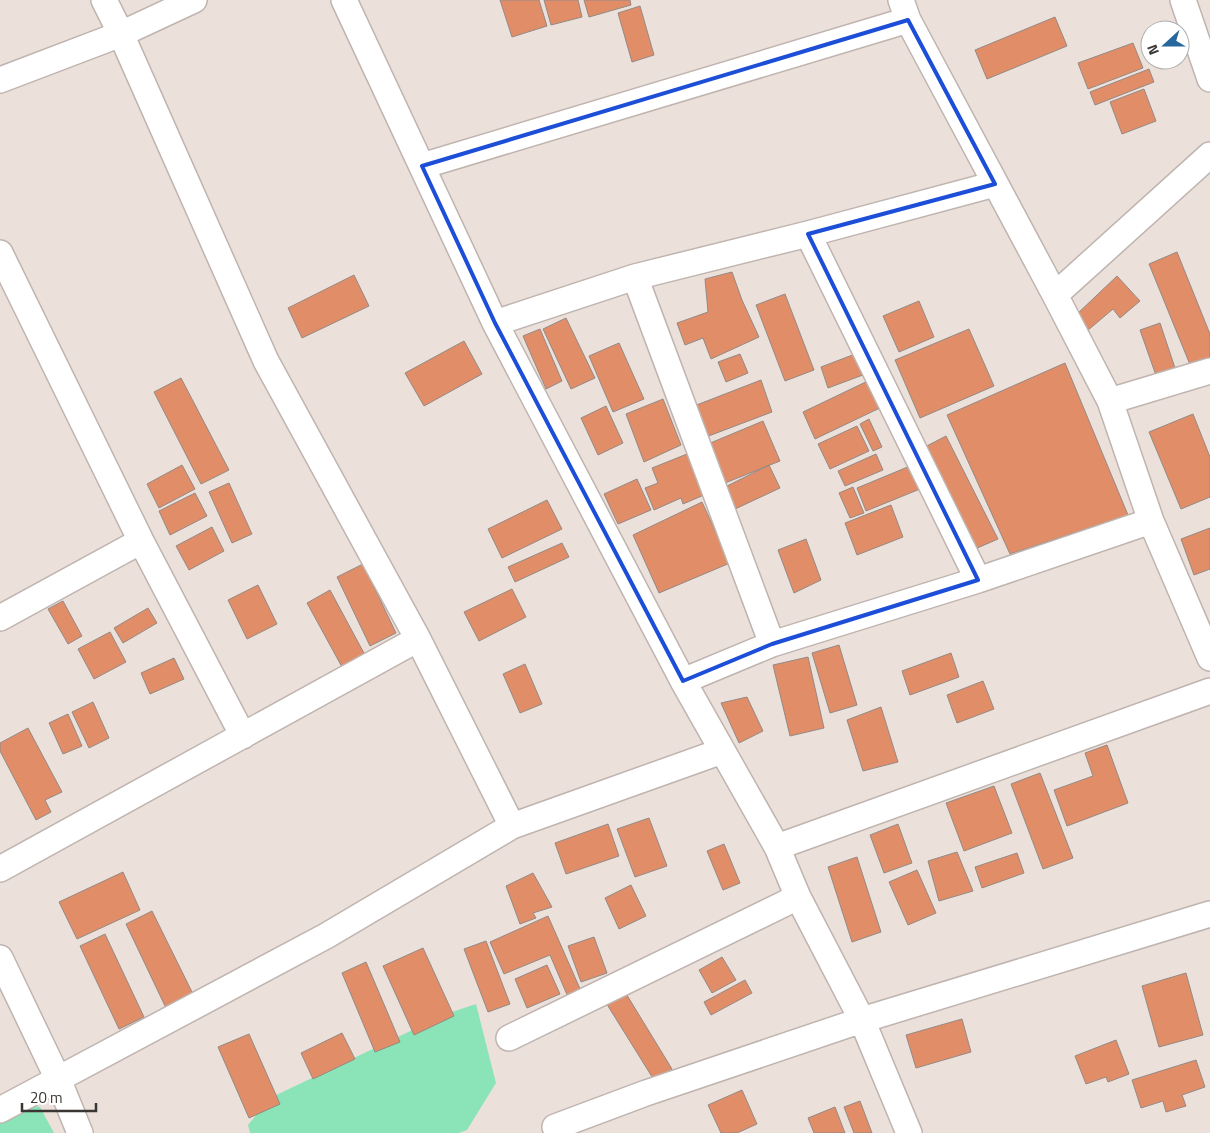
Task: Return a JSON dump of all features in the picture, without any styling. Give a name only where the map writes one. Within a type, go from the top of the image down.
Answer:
[{"type":"street","points":[[104,0],[121,34],[266,361],[418,640],[512,826]]},
{"type":"street","points":[[0,80],[121,34],[194,0]]},
{"type":"street","points":[[344,0],[495,323],[683,681],[777,847],[798,897],[862,1020],[909,1133]]},
{"type":"street","points":[[1183,0],[1210,79]]},
{"type":"street","points":[[422,166],[904,10],[1110,401],[1151,521],[1210,658]]},
{"type":"street","points":[[1055,295],[1210,155]]},
{"type":"street","points":[[495,323],[635,277],[808,234],[995,184]]},
{"type":"street","points":[[808,234],[978,580]]},
{"type":"street","points":[[0,253],[141,541],[243,736]]},
{"type":"street","points":[[635,277],[772,644]]},
{"type":"street","points":[[1110,401],[1210,370]]},
{"type":"street","points":[[683,681],[772,644],[978,580],[1151,521]]},
{"type":"street","points":[[0,618],[141,541]]},
{"type":"street","points":[[0,869],[418,640]]},
{"type":"street","points":[[777,847],[1210,691]]},
{"type":"street","points":[[0,1110],[326,936],[512,826],[722,750]]},
{"type":"street","points":[[509,1038],[798,897]]},
{"type":"street","points":[[555,1127],[646,1093],[862,1020],[1210,914]]},
{"type":"street","points":[[0,958],[58,1079],[80,1133]]},
{"type":"highlighted area","points":[[908,20],[995,184],[808,234],[978,580],[772,644],[683,681],[495,323],[422,166]]},
{"type":"green space","points":[[476,1004],[496,1083],[467,1130],[459,1133],[250,1133],[248,1125],[270,1098],[446,1014]]},
{"type":"green space","points":[[13,1101],[40,1107],[54,1133],[0,1133],[0,1111]]},
{"type":"building","points":[[500,0],[539,0],[547,26],[512,37]]},
{"type":"building","points":[[544,0],[578,0],[582,17],[551,25]]},
{"type":"building","points":[[584,0],[630,0],[631,5],[589,17]]},
{"type":"building","points":[[640,6],[654,55],[632,62],[618,13]]},
{"type":"building","points":[[1055,17],[1067,46],[987,79],[975,50]]},
{"type":"building","points":[[1133,43],[1140,60],[1140,69],[1088,89],[1078,63]]},
{"type":"building","points":[[1146,70],[1149,70],[1154,82],[1095,105],[1090,92]]},
{"type":"building","points":[[1144,89],[1156,121],[1122,134],[1110,102]]},
{"type":"building","points":[[1177,252],[1210,334],[1210,365],[1193,372],[1149,264]]},
{"type":"building","points":[[732,272],[742,300],[759,337],[711,359],[703,338],[685,345],[677,323],[708,312],[705,279]]},
{"type":"building","points":[[354,275],[369,306],[302,338],[288,308]]},
{"type":"building","points":[[1117,276],[1140,301],[1120,318],[1113,309],[1087,331],[1076,315]]},
{"type":"building","points":[[785,294],[814,370],[785,381],[756,305]]},
{"type":"building","points":[[919,301],[934,337],[899,352],[883,316]]},
{"type":"building","points":[[566,318],[595,378],[571,389],[543,329]]},
{"type":"building","points":[[1160,323],[1178,377],[1159,384],[1140,330]]},
{"type":"building","points":[[540,329],[562,381],[546,389],[523,336]]},
{"type":"building","points":[[969,329],[994,386],[920,418],[895,360]]},
{"type":"building","points":[[464,341],[482,374],[424,406],[405,373]]},
{"type":"building","points":[[619,343],[644,399],[613,412],[589,356]]},
{"type":"building","points":[[863,351],[871,372],[828,388],[821,367]]},
{"type":"building","points":[[740,354],[748,373],[726,382],[718,362]]},
{"type":"building","points":[[1065,363],[1128,515],[1010,554],[947,415]]},
{"type":"building","points":[[181,378],[229,470],[201,484],[154,392]]},
{"type":"building","points":[[872,379],[884,406],[815,439],[803,412]]},
{"type":"building","points":[[761,380],[772,412],[706,437],[694,406]]},
{"type":"building","points":[[663,399],[681,445],[644,462],[626,414]]},
{"type":"building","points":[[606,406],[623,443],[598,455],[581,418]]},
{"type":"building","points":[[1193,414],[1210,457],[1210,497],[1181,509],[1149,432]]},
{"type":"building","points":[[869,419],[882,447],[873,451],[860,424]]},
{"type":"building","points":[[763,421],[780,461],[725,483],[708,444]]},
{"type":"building","points":[[857,426],[869,451],[830,469],[818,444]]},
{"type":"building","points":[[946,436],[998,539],[975,549],[921,449]]},
{"type":"building","points":[[687,454],[704,495],[683,504],[681,498],[654,510],[645,488],[658,483],[652,468]]},
{"type":"building","points":[[876,454],[883,470],[845,486],[838,471]]},
{"type":"building","points":[[182,465],[195,489],[159,508],[147,484]]},
{"type":"building","points":[[769,465],[780,488],[733,510],[723,488]]},
{"type":"building","points":[[910,466],[920,489],[866,511],[857,488]]},
{"type":"building","points":[[637,479],[651,510],[618,524],[604,494]]},
{"type":"building","points":[[229,483],[252,534],[232,543],[209,492]]},
{"type":"building","points":[[853,487],[864,513],[850,518],[839,493]]},
{"type":"building","points":[[195,493],[207,516],[170,535],[159,511]]},
{"type":"building","points":[[547,500],[562,529],[502,558],[488,529]]},
{"type":"building","points":[[702,502],[730,563],[659,593],[633,535]]},
{"type":"building","points":[[891,505],[903,537],[857,555],[845,523]]},
{"type":"building","points":[[212,527],[224,551],[189,570],[176,546]]},
{"type":"building","points":[[1210,528],[1210,569],[1194,575],[1181,539]]},
{"type":"building","points":[[806,539],[821,580],[794,593],[778,550]]},
{"type":"building","points":[[562,543],[569,557],[515,582],[508,567]]},
{"type":"building","points":[[363,564],[396,633],[370,646],[337,577]]},
{"type":"building","points":[[258,585],[277,624],[247,639],[228,600]]},
{"type":"building","points":[[512,589],[526,617],[479,641],[464,612]]},
{"type":"building","points":[[330,590],[365,655],[342,667],[307,603]]},
{"type":"building","points":[[63,601],[82,636],[68,644],[48,609]]},
{"type":"building","points":[[148,608],[157,623],[123,643],[114,628]]},
{"type":"building","points":[[110,632],[126,662],[94,679],[78,649]]},
{"type":"building","points":[[839,645],[857,705],[830,713],[812,653]]},
{"type":"building","points":[[951,653],[959,677],[910,695],[902,671]]},
{"type":"building","points":[[808,657],[824,728],[790,736],[773,665]]},
{"type":"building","points":[[174,658],[184,679],[150,694],[141,673]]},
{"type":"building","points":[[525,664],[542,704],[520,713],[503,674]]},
{"type":"building","points":[[983,681],[994,709],[957,723],[947,695]]},
{"type":"building","points":[[747,697],[763,731],[739,743],[721,703]]},
{"type":"building","points":[[93,702],[109,738],[89,748],[72,712]]},
{"type":"building","points":[[881,707],[898,762],[863,771],[847,720]]},
{"type":"building","points":[[68,714],[82,746],[63,754],[49,723]]},
{"type":"building","points":[[28,728],[62,792],[45,800],[51,812],[36,820],[0,751],[0,743]]},
{"type":"building","points":[[1107,745],[1128,803],[1067,826],[1054,790],[1093,776],[1085,753]]},
{"type":"building","points":[[1040,773],[1073,858],[1043,869],[1011,784]]},
{"type":"building","points":[[994,786],[1012,833],[964,851],[946,803]]},
{"type":"building","points":[[649,818],[667,866],[635,877],[617,829]]},
{"type":"building","points":[[608,824],[619,856],[566,874],[555,843]]},
{"type":"building","points":[[898,824],[912,863],[884,873],[870,835]]},
{"type":"building","points":[[724,844],[740,883],[723,890],[707,851]]},
{"type":"building","points":[[957,852],[973,891],[939,901],[928,861]]},
{"type":"building","points":[[1017,853],[1024,873],[982,888],[975,867]]},
{"type":"building","points":[[857,857],[881,932],[852,942],[828,867]]},
{"type":"building","points":[[917,870],[936,913],[908,925],[889,882]]},
{"type":"building","points":[[123,872],[140,910],[77,939],[59,902]]},
{"type":"building","points":[[533,873],[552,907],[533,913],[536,918],[520,924],[506,886]]},
{"type":"building","points":[[631,885],[646,916],[619,929],[605,898]]},
{"type":"building","points":[[152,911],[193,994],[166,1008],[126,924]]},
{"type":"building","points":[[548,916],[581,991],[568,997],[550,955],[504,974],[490,942]]},
{"type":"building","points":[[105,934],[144,1017],[119,1029],[80,946]]},
{"type":"building","points":[[594,937],[607,973],[581,982],[568,946]]},
{"type":"building","points":[[486,941],[510,1004],[488,1012],[464,949]]},
{"type":"building","points":[[423,948],[454,1016],[414,1035],[383,966]]},
{"type":"building","points":[[722,957],[736,980],[712,993],[699,970]]},
{"type":"building","points":[[366,962],[400,1042],[375,1052],[342,973]]},
{"type":"building","points":[[547,965],[560,994],[527,1008],[515,979]]},
{"type":"building","points":[[1186,973],[1203,1035],[1159,1047],[1142,986]]},
{"type":"building","points":[[745,980],[752,993],[711,1015],[704,1002]]},
{"type":"building","points":[[622,987],[672,1069],[654,1080],[603,998]]},
{"type":"building","points":[[962,1019],[971,1052],[916,1068],[906,1035]]},
{"type":"building","points":[[342,1033],[355,1059],[313,1079],[301,1053]]},
{"type":"building","points":[[249,1034],[280,1104],[249,1118],[218,1047]]},
{"type":"building","points":[[1116,1040],[1129,1074],[1108,1082],[1106,1077],[1086,1084],[1075,1056]]},
{"type":"building","points":[[1196,1060],[1205,1087],[1182,1095],[1186,1106],[1166,1112],[1163,1101],[1141,1108],[1132,1080]]},
{"type":"building","points":[[742,1090],[757,1124],[737,1133],[721,1133],[708,1105]]},
{"type":"building","points":[[860,1101],[872,1133],[854,1133],[844,1107]]},
{"type":"building","points":[[835,1107],[845,1133],[814,1133],[808,1118]]}]
